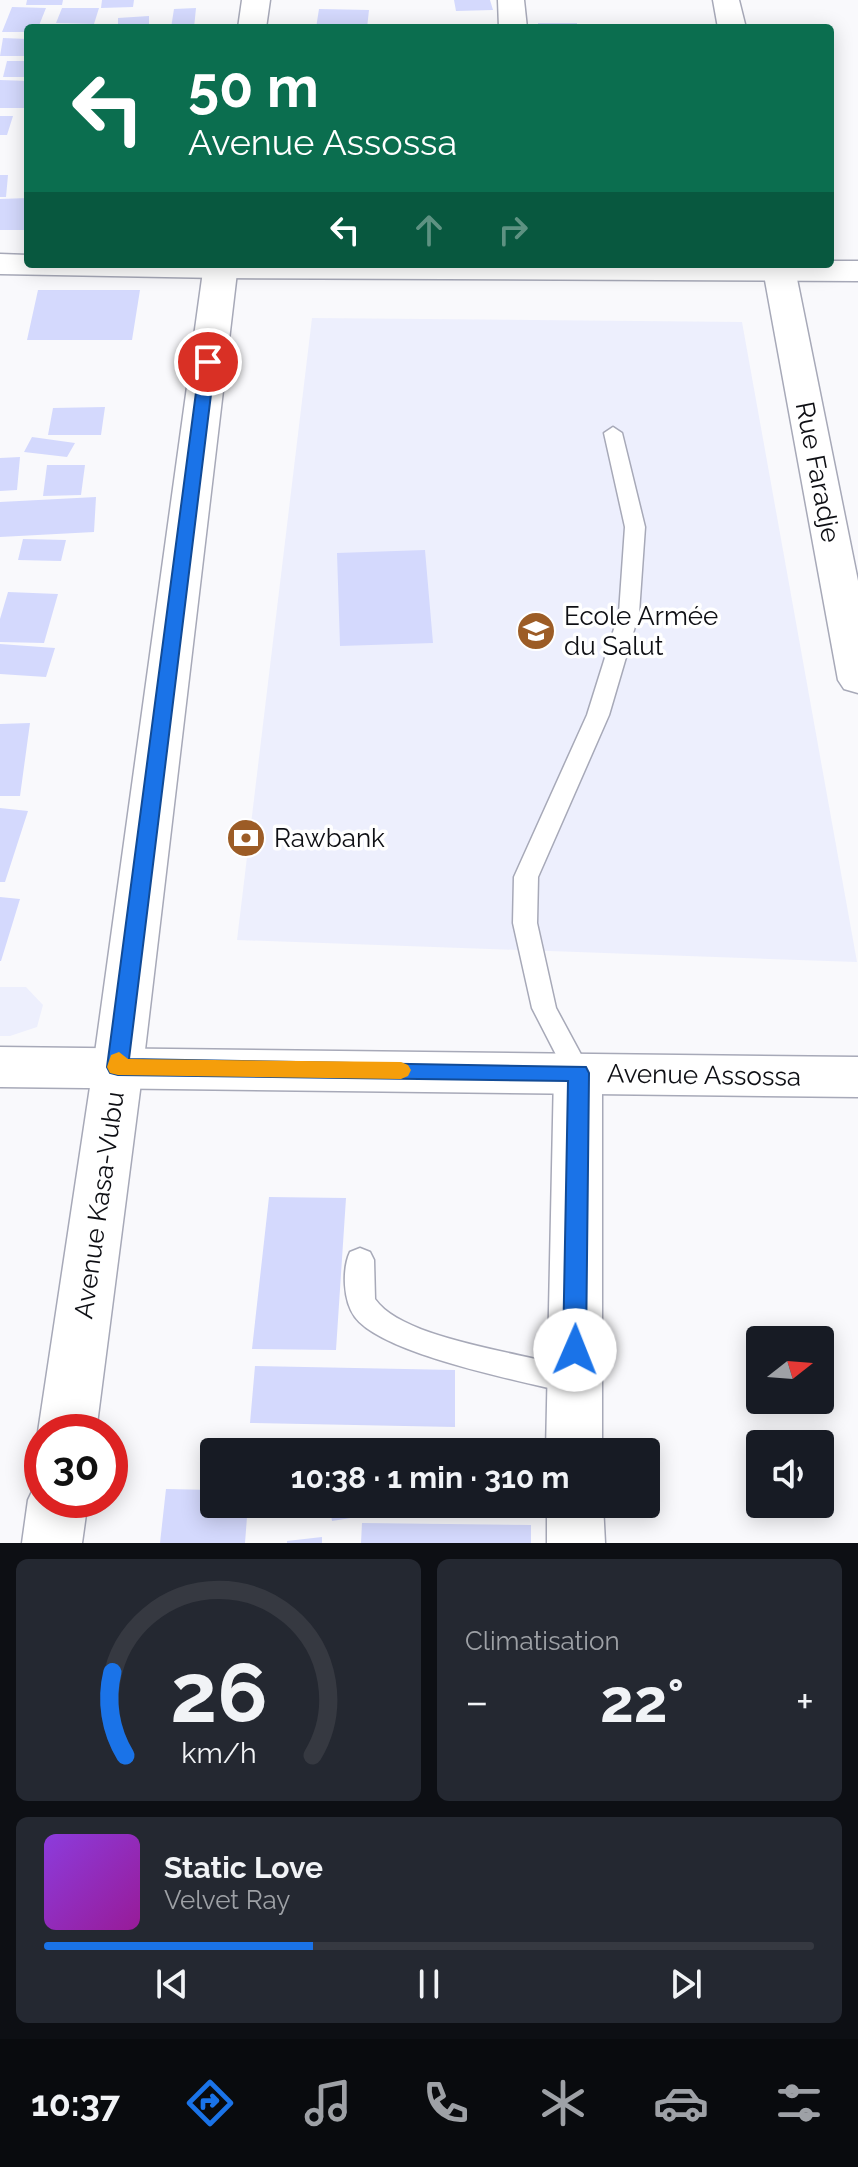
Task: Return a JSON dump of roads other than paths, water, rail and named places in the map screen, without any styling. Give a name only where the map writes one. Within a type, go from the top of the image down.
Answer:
[{"type":"main road","points":[[253,24],[256,0]]},
{"type":"main road","name":"Avenue Kasa-Vubu","points":[[70,1414],[118,1067],[220,268]]},
{"type":"main road","points":[[799,268],[858,271]]},
{"type":"main road","name":"Avenue Assossa","points":[[0,1067],[858,1077]]},
{"type":"main road","points":[[52,1543],[55,1518]]},
{"type":"street","points":[[511,0],[513,24]]},
{"type":"street","points":[[726,0],[731,24]]},
{"type":"street","points":[[0,264],[24,264]]},
{"type":"street","name":"Rue Faradje","points":[[779,268],[858,680]]},
{"type":"street","points":[[574,1438],[578,1073]]},
{"type":"street","points":[[575,1518],[576,1543]]},
{"type":"lane","points":[[578,1073],[544,1008],[525,923],[526,877],[598,715],[629,613],[635,527],[613,433]]},
{"type":"lane","points":[[360,1260],[362,1306],[378,1323],[419,1339],[574,1381]]},
{"type":"place","name":"Ecole Armée du Salut","points":[[536,631]]},
{"type":"place","name":"Rawbank","points":[[246,838]]}]
